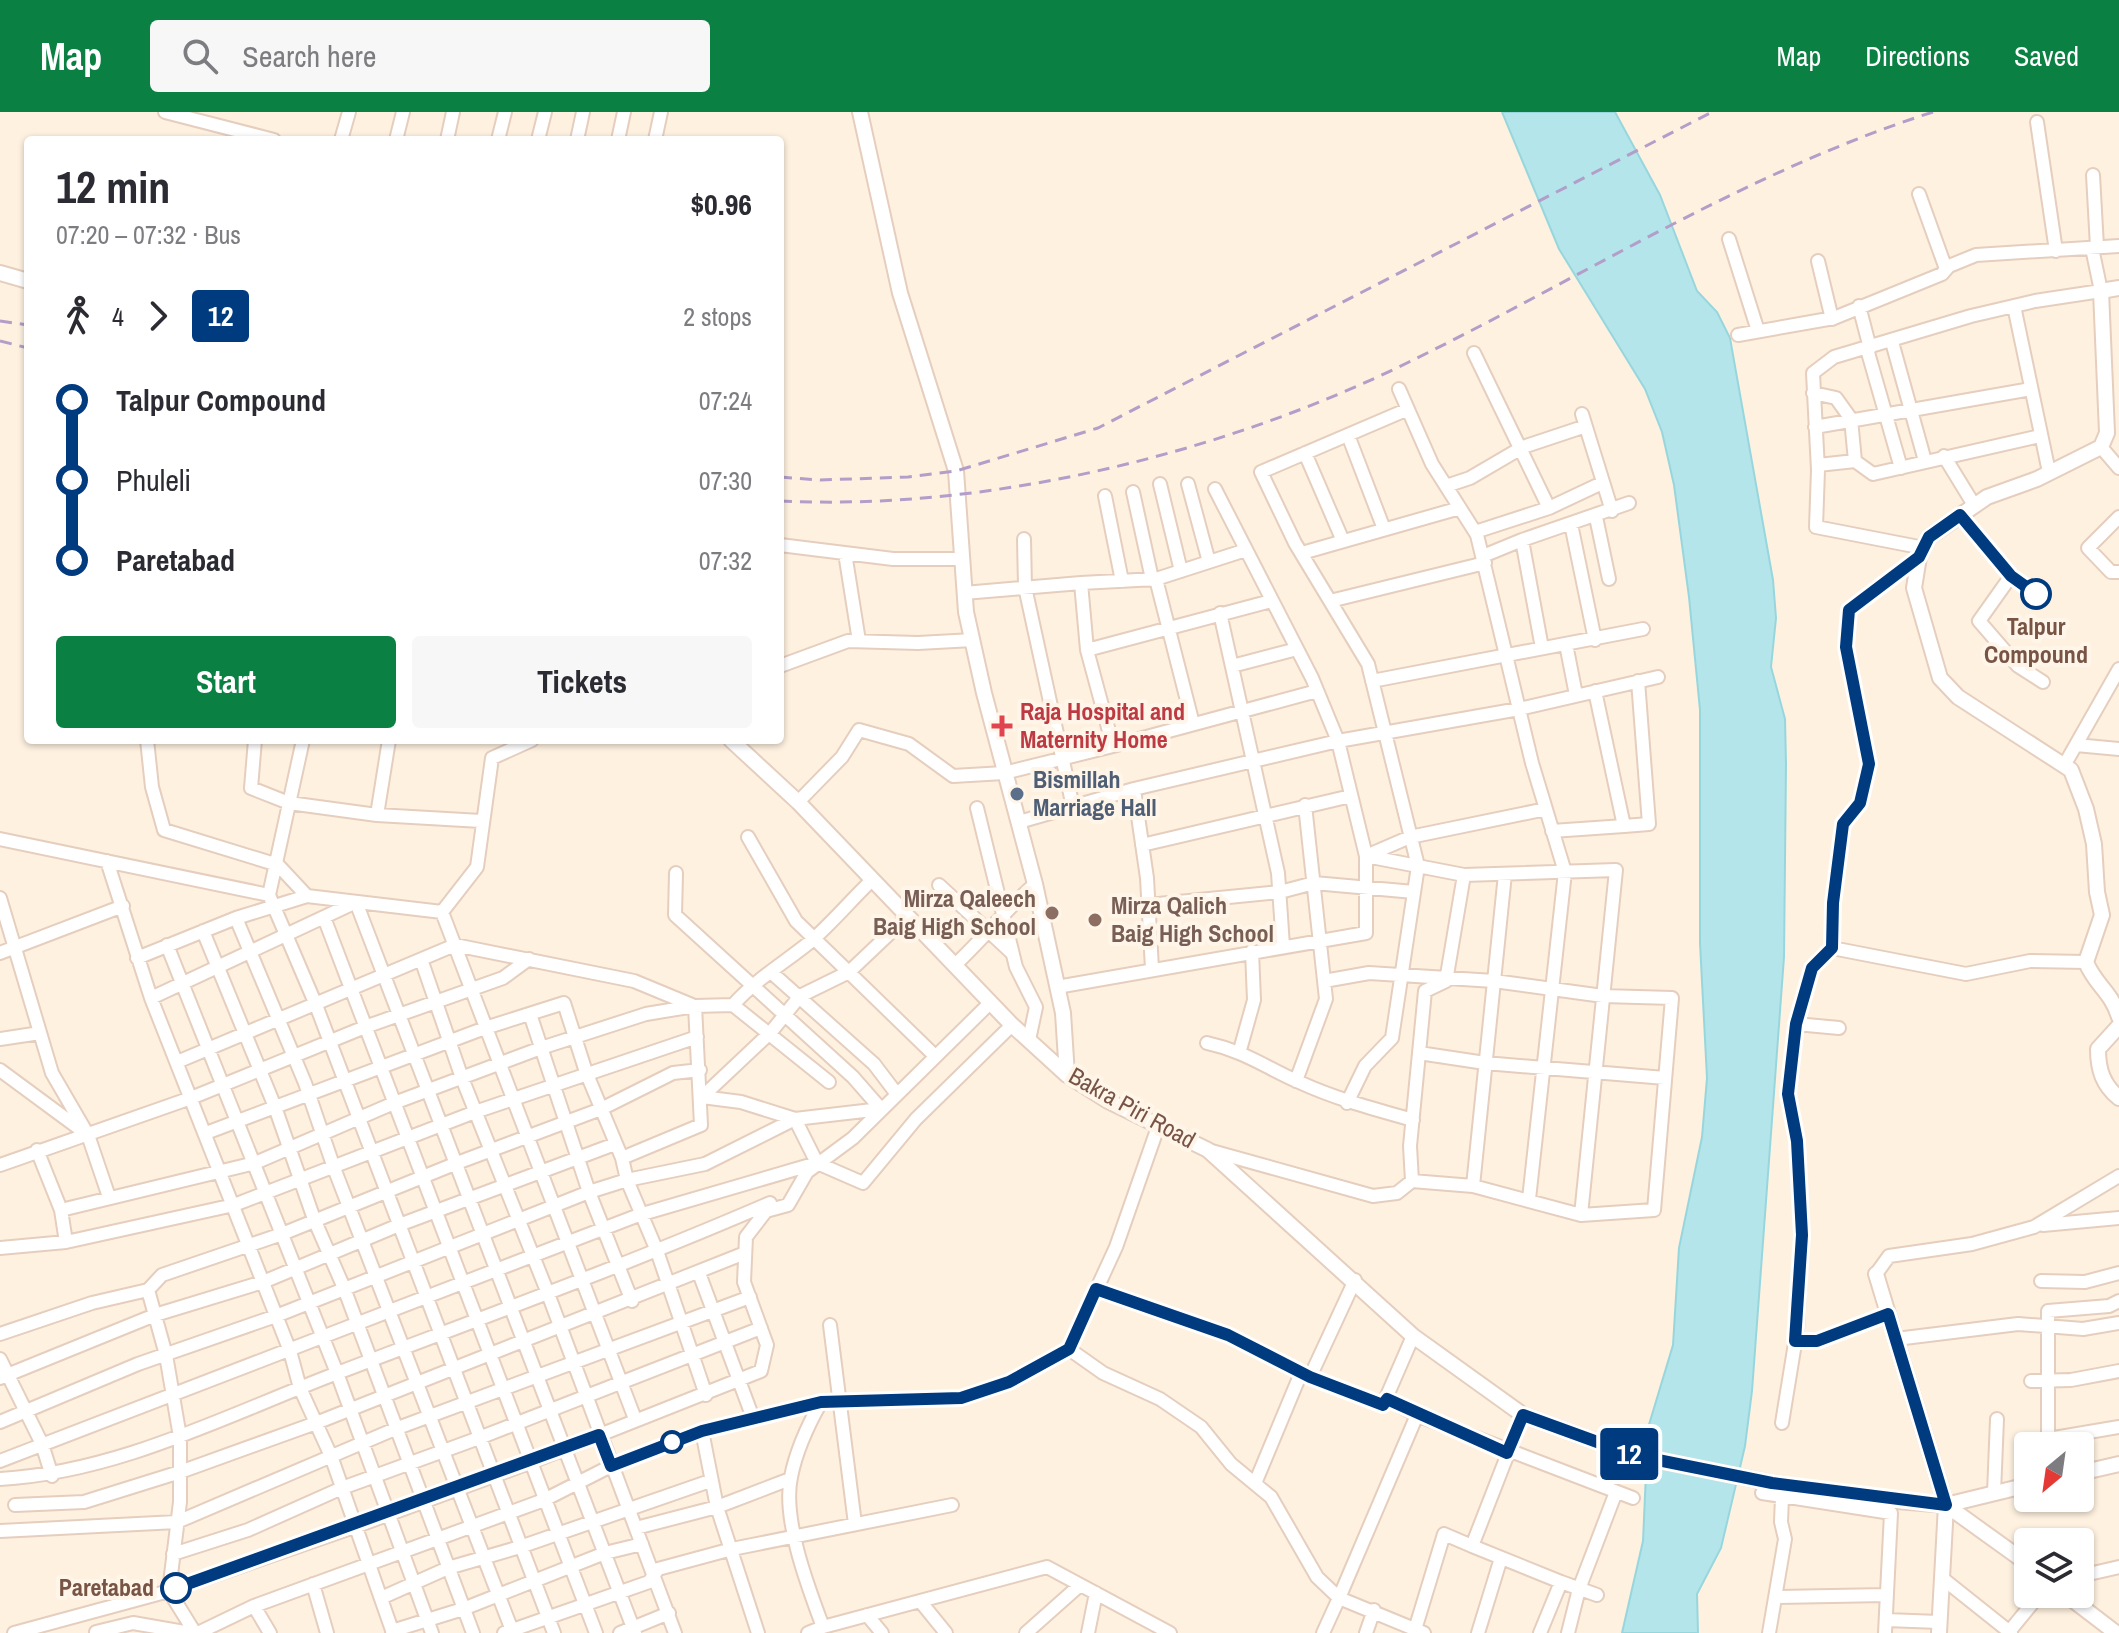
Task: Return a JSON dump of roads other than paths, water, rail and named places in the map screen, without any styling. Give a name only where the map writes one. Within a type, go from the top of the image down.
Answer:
[{"type":"street","points":[[165,112],[258,136]]},
{"type":"street","points":[[342,136],[349,112]]},
{"type":"street","points":[[397,136],[403,112]]},
{"type":"street","points":[[448,136],[453,112]]},
{"type":"street","points":[[499,136],[505,112]]},
{"type":"street","points":[[539,136],[545,112]]},
{"type":"street","points":[[578,136],[583,112]]},
{"type":"street","points":[[619,136],[624,112]]},
{"type":"street","points":[[656,136],[661,112]]},
{"type":"street","points":[[860,112],[900,293],[956,471],[964,593],[1004,773],[1035,884],[1057,987],[1067,1075]]},
{"type":"street","points":[[2037,122],[2056,251]]},
{"type":"street","points":[[2093,175],[2094,248],[2101,291],[2107,433],[2101,447],[1974,505],[1929,537],[1922,552],[1914,588],[1940,678],[1958,697],[2071,770],[2086,809],[2102,915],[2086,962],[2091,975],[2113,998],[2119,1017]]},
{"type":"street","points":[[1919,194],[1946,269]]},
{"type":"street","points":[[1729,239],[1758,331]]},
{"type":"street","points":[[1738,335],[1832,319],[1942,274],[1946,269],[1976,255],[2119,246]]},
{"type":"street","points":[[1818,261],[1832,319]]},
{"type":"street","points":[[0,273],[24,280]]},
{"type":"street","points":[[1922,552],[1816,527],[1818,465],[1813,373],[1821,363],[2014,306],[2119,288]]},
{"type":"street","points":[[1859,306],[1901,468]]},
{"type":"street","points":[[2014,306],[2049,472]]},
{"type":"street","points":[[1892,342],[1925,461]]},
{"type":"street","points":[[1474,353],[1549,508]]},
{"type":"street","points":[[1399,389],[1406,410],[1446,486],[1475,532],[1519,709],[1565,872],[1529,1199]]},
{"type":"street","points":[[1815,427],[1885,412],[2031,389]]},
{"type":"street","points":[[1813,393],[1836,398],[1851,419],[1855,461]]},
{"type":"street","points":[[1347,1103],[1365,1066],[1392,1038],[1418,866],[1368,664],[1302,553],[1261,472],[1406,410]]},
{"type":"street","points":[[1446,486],[1470,478],[1520,448],[1583,421],[1612,511]]},
{"type":"street","points":[[1348,435],[1384,529]]},
{"type":"street","points":[[1818,465],[1855,461],[1873,474],[2040,436]]},
{"type":"street","points":[[2101,447],[2119,468]]},
{"type":"street","points":[[1305,453],[1343,541]]},
{"type":"street","points":[[1944,456],[1974,505]]},
{"type":"street","points":[[1475,532],[1549,508],[1602,483]]},
{"type":"street","points":[[1160,484],[1181,571]]},
{"type":"street","points":[[1188,484],[1209,562]]},
{"type":"street","points":[[1057,987],[1366,933],[1366,856],[1338,741],[1297,649],[1215,489]]},
{"type":"street","points":[[1133,492],[1193,724]]},
{"type":"street","points":[[1105,496],[1122,581]]},
{"type":"street","points":[[1330,601],[1484,560],[1522,540],[1596,517],[1629,503]]},
{"type":"street","points":[[1302,553],[1460,508]]},
{"type":"street","points":[[1960,515],[2011,576],[2036,594]]},
{"type":"street","points":[[1596,517],[1609,579]]},
{"type":"street","points":[[2119,517],[2088,548],[2111,572],[2119,572]]},
{"type":"street","points":[[1571,524],[1595,640]]},
{"type":"street","points":[[1024,539],[1025,587],[1073,807]]},
{"type":"street","points":[[1522,540],[1542,648]]},
{"type":"street","points":[[784,545],[893,559],[961,559]]},
{"type":"street","points":[[964,593],[1154,579],[1246,550]]},
{"type":"street","points":[[1782,1423],[1795,1341],[1802,1235],[1797,1141],[1788,1094],[1796,1024],[1812,968],[1832,948],[1833,903],[1843,824],[1860,803],[1869,764],[1846,647],[1849,610],[1922,552]]},
{"type":"street","points":[[845,553],[859,641]]},
{"type":"street","points":[[2011,576],[1979,621],[2018,666],[2043,682]]},
{"type":"street","points":[[1081,583],[1087,650],[1113,746]]},
{"type":"street","points":[[1087,650],[1271,601]]},
{"type":"street","points":[[1220,613],[1280,892],[1283,946]]},
{"type":"street","points":[[1372,681],[1643,629]]},
{"type":"street","points":[[784,665],[859,641],[918,643],[973,640]]},
{"type":"street","points":[[1566,644],[1576,695]]},
{"type":"street","points":[[1232,666],[1297,649]]},
{"type":"street","points":[[2065,764],[2119,669]]},
{"type":"street","points":[[1019,822],[1134,789],[1338,741],[1519,709],[1658,677]]},
{"type":"street","points":[[1552,831],[1649,824],[1638,681]]},
{"type":"street","points":[[798,802],[842,757],[859,730],[909,744],[953,776],[1004,773],[1317,691]]},
{"type":"street","points":[[1595,691],[1624,826]]},
{"type":"street","points":[[147,744],[152,787],[164,830],[278,865],[307,896]]},
{"type":"street","points":[[255,744],[251,788],[289,803],[377,815],[481,821]]},
{"type":"street","points":[[302,744],[271,901],[316,1005],[357,1121],[554,1633]]},
{"type":"street","points":[[377,815],[388,744]]},
{"type":"street","points":[[442,912],[477,867],[492,758],[523,744]]},
{"type":"street","name":"Bakra Piri Road","points":[[735,744],[798,802],[1012,1025],[1067,1075],[1158,1127],[1208,1150],[1355,1280],[1413,1336],[1523,1415],[1633,1455],[1750,1479],[1885,1500],[1946,1505]]},
{"type":"street","points":[[2076,745],[2119,749]]},
{"type":"street","points":[[1134,789],[1152,969]]},
{"type":"street","points":[[1142,845],[1265,813],[1351,796]]},
{"type":"street","points":[[1296,1081],[1326,999],[1305,805]]},
{"type":"street","points":[[977,808],[1012,953],[1036,1007],[1029,1040]]},
{"type":"street","points":[[1366,856],[1410,837],[1546,809]]},
{"type":"street","points":[[748,837],[796,921],[934,1055]]},
{"type":"street","points":[[0,839],[107,861],[271,901]]},
{"type":"street","points":[[1366,856],[1464,875],[1616,870],[1581,1215]]},
{"type":"street","points":[[107,861],[151,998],[290,1351],[300,1388],[331,1456],[393,1632],[463,1609],[605,1553],[642,1544]]},
{"type":"street","points":[[676,873],[675,915],[853,1077],[881,1109]]},
{"type":"street","points":[[1473,1186],[1505,874]]},
{"type":"street","points":[[1446,981],[1464,875]]},
{"type":"street","points":[[733,1005],[752,984],[772,973],[814,938],[872,880]]},
{"type":"street","points":[[1148,905],[1280,892],[1314,883],[1366,891],[1414,892]]},
{"type":"street","points":[[956,964],[990,932],[1002,912],[1035,884]]},
{"type":"street","points":[[939,885],[1012,953]]},
{"type":"street","points":[[137,958],[271,901],[307,896],[442,912]]},
{"type":"street","points":[[0,898],[52,1073],[88,1135],[109,1197]]},
{"type":"street","points":[[151,998],[217,965],[325,920],[356,902]]},
{"type":"street","points":[[356,902],[634,1630]]},
{"type":"street","points":[[0,953],[123,906]]},
{"type":"street","points":[[442,912],[635,1419]]},
{"type":"street","points":[[702,1097],[771,1032],[783,1013],[800,996],[849,972],[908,916]]},
{"type":"street","points":[[236,918],[309,1096],[510,1632],[619,1590],[649,1582],[658,1569],[732,1549],[952,1505]]},
{"type":"street","points":[[325,920],[446,1246],[463,1281],[529,1463],[596,1633]]},
{"type":"street","points":[[203,931],[275,1107],[314,1219],[344,1288],[473,1633]]},
{"type":"street","points":[[167,945],[337,1373],[432,1633]]},
{"type":"street","points":[[177,1062],[422,962],[455,945],[634,981],[695,1006]]},
{"type":"street","points":[[1832,948],[1966,974],[2030,961],[2086,962]]},
{"type":"street","points":[[1240,1050],[1254,1000],[1252,951]]},
{"type":"street","points":[[0,1165],[191,1098],[365,1027],[503,978],[529,959]]},
{"type":"street","points":[[422,962],[462,1078],[547,1291],[675,1633]]},
{"type":"street","points":[[772,973],[874,1064],[896,1093]]},
{"type":"street","points":[[1208,1150],[1373,1196],[1397,1193],[1412,1181],[1473,1186],[1581,1215],[1654,1210],[1672,998],[1603,996],[1494,981],[1446,981],[1369,973],[1324,981]]},
{"type":"street","points":[[1412,1181],[1413,1120],[1425,991],[1446,981]]},
{"type":"street","points":[[14,1633],[169,1591],[357,1526],[529,1463],[635,1419],[740,1382],[761,1371],[767,1345],[744,1282],[746,1237],[766,1211],[788,1205],[807,1172],[853,1138],[991,1002]]},
{"type":"street","points":[[206,1133],[413,1054],[564,1003],[586,1072],[622,1158],[639,1215],[657,1251],[706,1395]]},
{"type":"street","points":[[61,1210],[255,1163],[427,1090],[646,1014],[695,1006],[733,1005],[771,1032],[829,1082]]},
{"type":"street","points":[[622,1158],[701,1125],[702,1097],[695,1006]]},
{"type":"street","points":[[530,1014],[589,1192],[632,1301]]},
{"type":"street","points":[[1796,1024],[1839,1028]]},
{"type":"street","points":[[0,1461],[639,1215],[817,1163],[863,1183],[916,1119],[1012,1025]]},
{"type":"street","points":[[2119,1026],[2098,1049],[2098,1069],[2110,1091],[2119,1098]]},
{"type":"street","points":[[0,1039],[40,1033]]},
{"type":"street","points":[[0,1248],[66,1242],[234,1205],[512,1098],[697,1037]]},
{"type":"street","points":[[1207,1043],[1240,1050],[1296,1081],[1347,1103],[1413,1120]]},
{"type":"street","points":[[1419,1053],[1485,1063],[1665,1078]]},
{"type":"street","points":[[0,1070],[88,1135]]},
{"type":"street","points":[[0,1334],[92,1303],[148,1290],[162,1275],[282,1234],[601,1109],[673,1073],[700,1070]]},
{"type":"street","points":[[702,1097],[741,1102],[795,1119],[817,1163]]},
{"type":"street","points":[[0,1422],[589,1192],[627,1180],[705,1164],[795,1119],[881,1109]]},
{"type":"street","points":[[99,1610],[96,1633],[133,1623],[195,1633],[254,1606],[544,1500],[611,1466],[702,1431],[821,1402],[961,1398],[1009,1382],[1069,1349],[1116,1247],[1158,1127]]},
{"type":"street","points":[[3,1377],[155,1315],[263,1282],[399,1225],[615,1144]]},
{"type":"street","points":[[37,1150],[61,1210],[66,1242]]},
{"type":"street","points":[[2034,1227],[2119,1176]]},
{"type":"street","points":[[0,1479],[52,1476],[180,1437],[476,1318],[657,1251],[796,1192]]},
{"type":"street","points":[[1762,1493],[1891,1513],[1886,1626],[1939,1628],[1946,1505],[1876,1274],[1889,1256],[1972,1244],[2034,1227],[2119,1218]]},
{"type":"street","points":[[15,1505],[84,1502],[180,1472],[632,1301],[745,1253]]},
{"type":"street","points":[[699,1273],[753,1418]]},
{"type":"street","points":[[2041,1281],[2085,1282],[2119,1273]]},
{"type":"street","points":[[1256,1481],[1355,1280]]},
{"type":"street","points":[[1096,1289],[1228,1335],[1306,1375],[1383,1405],[1413,1336]]},
{"type":"street","points":[[148,1290],[166,1355],[180,1437],[177,1522],[169,1591],[195,1633]]},
{"type":"street","points":[[0,1531],[177,1522],[395,1429],[750,1297]]},
{"type":"street","points":[[2048,1432],[2048,1311],[2109,1306],[2119,1301]]},
{"type":"street","points":[[1795,1341],[1817,1341],[1888,1314]]},
{"type":"street","points":[[1896,1339],[2018,1324],[2083,1329],[2119,1323]]},
{"type":"street","points":[[830,1325],[855,1524]]},
{"type":"street","points":[[173,1554],[248,1530],[342,1488],[409,1465],[761,1328]]},
{"type":"street","points":[[1069,1349],[1103,1373],[1160,1399],[1201,1427],[1231,1464],[1256,1481],[1271,1497],[1317,1577],[1339,1598],[1374,1610],[1417,1632],[1444,1534],[1597,1595]]},
{"type":"street","points":[[0,1359],[3,1377],[42,1444],[52,1476]]},
{"type":"street","points":[[2031,1381],[2119,1371]]},
{"type":"street","points":[[1387,1399],[1507,1453],[1633,1498]]},
{"type":"street","points":[[821,1402],[807,1426],[790,1479],[796,1536],[807,1584],[823,1627]]},
{"type":"street","points":[[1323,1633],[1417,1415]]},
{"type":"street","points":[[1472,1546],[1523,1415]]},
{"type":"street","points":[[1994,1493],[1997,1419]]},
{"type":"street","points":[[2094,1433],[2119,1427]]},
{"type":"street","points":[[702,1431],[717,1507],[758,1633]]},
{"type":"street","points":[[2094,1470],[2119,1464]]},
{"type":"street","points":[[636,1528],[717,1507],[790,1479]]},
{"type":"street","points":[[381,1598],[448,1568],[520,1547],[627,1507],[710,1481]]},
{"type":"street","points":[[1946,1505],[2014,1488]]},
{"type":"street","points":[[1568,1633],[1579,1589],[1616,1492]]},
{"type":"street","points":[[1769,1633],[1785,1539],[1781,1522],[1782,1497]]},
{"type":"street","points":[[1946,1505],[2014,1554]]},
{"type":"street","points":[[1478,1633],[1501,1558]]},
{"type":"street","points":[[808,1633],[1047,1567],[1170,1633]]},
{"type":"street","points":[[2094,1573],[2119,1567]]},
{"type":"street","points":[[1942,1578],[2009,1632],[2029,1608]]},
{"type":"street","points":[[1540,1633],[1561,1582]]},
{"type":"street","points":[[313,1584],[327,1633]]},
{"type":"street","points":[[1026,1633],[1080,1585]]},
{"type":"street","points":[[1088,1633],[1096,1593]]},
{"type":"street","points":[[1777,1597],[1886,1595]]},
{"type":"street","points":[[920,1601],[946,1633]]},
{"type":"street","points":[[254,1606],[270,1633]]},
{"type":"street","points":[[2083,1608],[2116,1633]]},
{"type":"street","points":[[1366,1633],[1374,1610]]},
{"type":"street","points":[[620,1633],[634,1630],[669,1613]]},
{"type":"street","points":[[867,1615],[882,1633]]},
{"type":"street","points":[[1139,1633],[1142,1618]]},
{"type":"water","points":[[1502,112],[1615,112],[1660,195],[1697,291],[1717,312],[1730,338],[1773,580],[1776,618],[1771,667],[1785,719],[1784,957],[1752,1391],[1745,1446],[1721,1548],[1697,1594],[1698,1633],[1622,1633],[1643,1541],[1648,1428],[1673,1345],[1679,1248],[1702,1137],[1707,1078],[1700,943],[1700,710],[1689,597],[1674,485],[1662,432],[1645,389],[1559,249]]},
{"type":"railway","points":[[784,477],[820,480],[908,477],[956,471],[1098,428],[1712,112]]},
{"type":"railway","points":[[784,501],[859,502],[1022,486],[1103,470],[1261,424],[1337,395],[1409,362],[1667,227],[1798,164],[1933,112]]},
{"type":"railway","points":[[0,321],[24,324]]},
{"type":"railway","points":[[0,341],[24,347]]},
{"type":"place","name":"Talpur Compound","points":[[2036,594]]},
{"type":"place","name":"Raja Hospital and Maternity Home","points":[[1002,726]]},
{"type":"place","name":"Bismillah Marriage Hall","points":[[1017,794]]},
{"type":"place","name":"Mirza Qaleech Baig High School","points":[[1052,913]]},
{"type":"place","name":"Mirza Qalich Baig High School","points":[[1095,920]]},
{"type":"place","name":"Paretabad","points":[[176,1588]]}]
